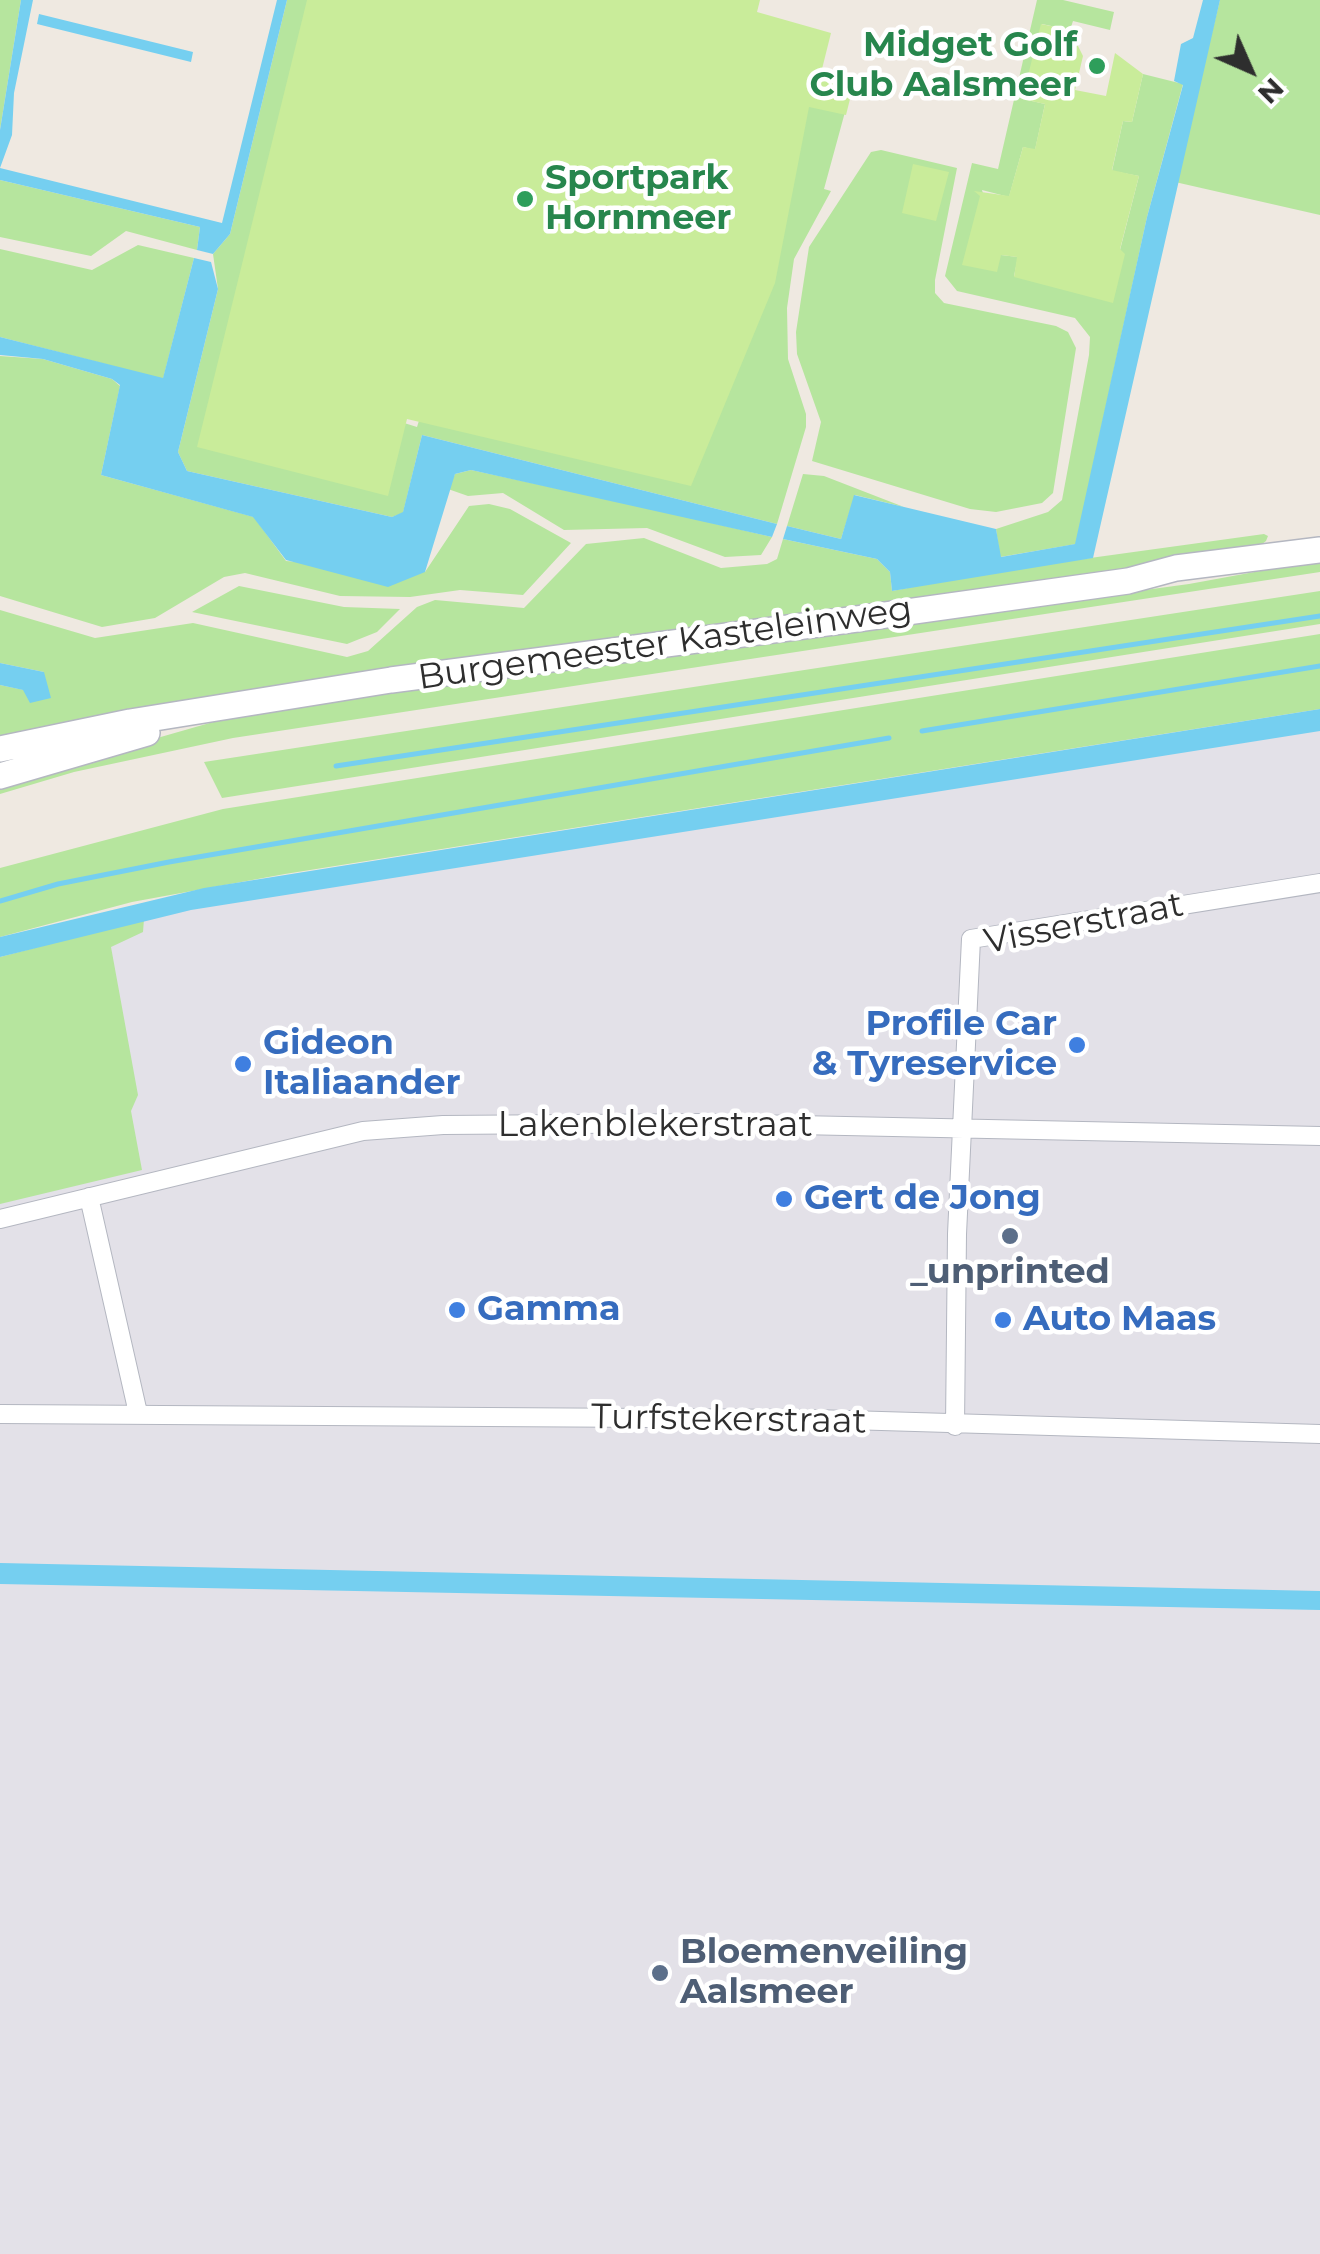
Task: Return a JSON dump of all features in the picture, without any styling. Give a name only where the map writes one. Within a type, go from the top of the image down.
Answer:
[{"type":"main road","name":"Burgemeester Kasteleinweg","points":[[0,750],[391,680],[1128,581],[1171,569],[1320,550]]},
{"type":"main road","name":"Burgemeester Kasteleinweg","points":[[0,776],[131,739],[204,711]]},
{"type":"street","name":"Visserstraat","points":[[962,1130],[971,938],[1320,884]]},
{"type":"street","name":"Lakenblekerstraat","points":[[0,1219],[363,1132],[443,1125],[703,1124],[1320,1136]]},
{"type":"street","points":[[956,1426],[962,1130]]},
{"type":"street","points":[[89,1197],[138,1413]]},
{"type":"street","name":"Turfstekerstraat","points":[[0,1414],[814,1419],[1320,1434]]},
{"type":"shaded area","points":[[1320,725],[1320,2254],[0,2254],[0,1166],[93,924]]},
{"type":"green space","points":[[0,0],[21,0],[0,130]]},
{"type":"green space","points":[[287,0],[324,0],[401,422],[417,427],[422,411],[795,100],[845,112],[824,189],[831,191],[794,259],[787,308],[788,359],[806,414],[806,427],[777,524],[422,435],[403,513],[392,517],[187,471],[178,452],[218,289],[213,254],[230,234]]},
{"type":"green space","name":"Sportpark Hornmeer","points":[[307,0],[760,0],[757,12],[831,33],[822,69],[855,79],[846,115],[809,107],[775,283],[691,486],[407,419],[388,496],[197,447]]},
{"type":"green space","points":[[1037,0],[1063,0],[1114,12],[1110,30],[1073,21],[1070,30],[1042,24],[1023,99],[1045,104],[1035,150],[1023,147],[1009,197],[982,190],[1001,255],[1018,257],[1014,276],[1120,250],[1139,176],[1112,171],[1123,121],[1132,122],[1143,74],[1183,84],[1147,217],[1076,544],[1000,557],[996,529],[1048,512],[1062,500],[1089,355],[1090,337],[1075,318],[957,291],[945,276],[972,163],[998,169]]},
{"type":"green space","points":[[1220,0],[1320,0],[1320,215],[1175,182]]},
{"type":"green space","points":[[1041,24],[1070,30],[1083,56],[1075,90],[1106,96],[1115,53],[1143,74],[1132,122],[1123,121],[1112,170],[1139,176],[1120,249],[1125,254],[1113,303],[1014,277],[1017,257],[1001,255],[997,272],[962,265],[980,196],[974,191],[1009,196],[1023,147],[1035,149],[1045,104],[1022,99]]},
{"type":"green space","points":[[881,150],[957,168],[935,280],[935,293],[944,303],[1056,326],[1068,332],[1076,348],[1053,493],[1042,503],[996,512],[970,509],[812,461],[821,422],[797,354],[796,332],[809,247],[871,152]]},
{"type":"green space","points":[[913,164],[949,172],[936,221],[902,213]]},
{"type":"green space","points":[[0,180],[200,227],[197,250],[126,231],[91,256],[0,237]]},
{"type":"green space","points":[[138,245],[194,258],[163,379],[0,337],[0,249],[92,270]]},
{"type":"green space","points":[[0,356],[43,359],[112,379],[120,386],[101,475],[254,517],[286,561],[425,572],[469,506],[489,504],[510,509],[571,543],[523,595],[460,590],[410,597],[340,596],[245,573],[224,577],[155,618],[102,627],[0,596]]},
{"type":"green space","points":[[471,470],[772,537],[761,555],[725,557],[647,528],[564,530],[503,493],[468,496],[448,489],[455,474]]},
{"type":"green space","points":[[803,474],[824,476],[904,507],[855,495],[841,539],[787,526]]},
{"type":"green space","points":[[1268,536],[1266,541],[1253,551],[0,739],[0,685],[24,690],[44,672],[0,663],[0,610],[95,638],[193,623],[347,657],[368,651],[417,607],[435,600],[524,608],[586,544],[644,538],[721,568],[767,564],[777,559],[783,539],[877,559],[890,572],[892,591],[996,571]]},
{"type":"green space","points":[[1320,560],[1320,572],[233,738],[74,772],[0,794],[0,783],[248,712],[1189,584]]},
{"type":"green space","points":[[239,586],[344,607],[400,609],[377,632],[347,644],[192,612]]},
{"type":"green space","points":[[1320,591],[1320,624],[222,798],[204,762]]},
{"type":"green space","points":[[1320,634],[1320,709],[285,874],[132,902],[0,937],[0,868],[223,809]]},
{"type":"green space","points":[[144,919],[143,932],[111,947],[138,1095],[131,1111],[142,1170],[0,1204],[0,957]]},
{"type":"water","points":[[21,0],[33,0],[14,93],[12,135],[0,168],[0,130]]},
{"type":"water","points":[[277,0],[287,0],[230,234],[213,254],[197,250],[200,227],[0,180],[0,168],[222,223]]},
{"type":"water","points":[[1203,0],[1220,0],[1093,558],[892,591],[890,572],[877,559],[783,539],[787,526],[841,539],[854,495],[996,529],[1001,557],[1075,544],[1147,217],[1183,85],[1174,81],[1181,44],[1193,38]]},
{"type":"water","points":[[39,14],[193,52],[191,62],[37,24]]},
{"type":"water","points":[[194,258],[211,262],[218,289],[178,452],[187,471],[392,517],[403,512],[422,435],[777,524],[772,537],[471,470],[455,474],[425,572],[388,587],[286,560],[253,517],[101,475],[120,385],[112,379],[43,359],[0,355],[0,337],[163,378]]},
{"type":"water","points":[[0,663],[44,672],[51,698],[30,703],[23,690],[0,685]]},
{"type":"water","points":[[1320,709],[1320,731],[191,910],[0,957],[0,937],[204,888]]},
{"type":"water","points":[[0,1563],[1320,1591],[1320,1610],[0,1584]]},
{"type":"waterway","points":[[336,766],[1320,616]]},
{"type":"waterway","points":[[922,731],[1320,666]]},
{"type":"waterway","points":[[0,901],[58,884],[169,862],[889,738]]},
{"type":"place","name":"Midget Golf Club Aalsmeer","points":[[1097,66]]},
{"type":"place","name":"Sportpark Hornmeer","points":[[525,199]]},
{"type":"place","name":"Profile Car & Tyreservice","points":[[1077,1045]]},
{"type":"place","name":"Gideon Italiaander","points":[[243,1064]]},
{"type":"place","name":"Gert de Jong","points":[[784,1199]]},
{"type":"place","name":"_unprinted","points":[[1010,1236]]},
{"type":"place","name":"Gamma","points":[[457,1310]]},
{"type":"place","name":"Auto Maas","points":[[1003,1320]]},
{"type":"place","name":"Bloemenveiling Aalsmeer","points":[[660,1973]]}]
